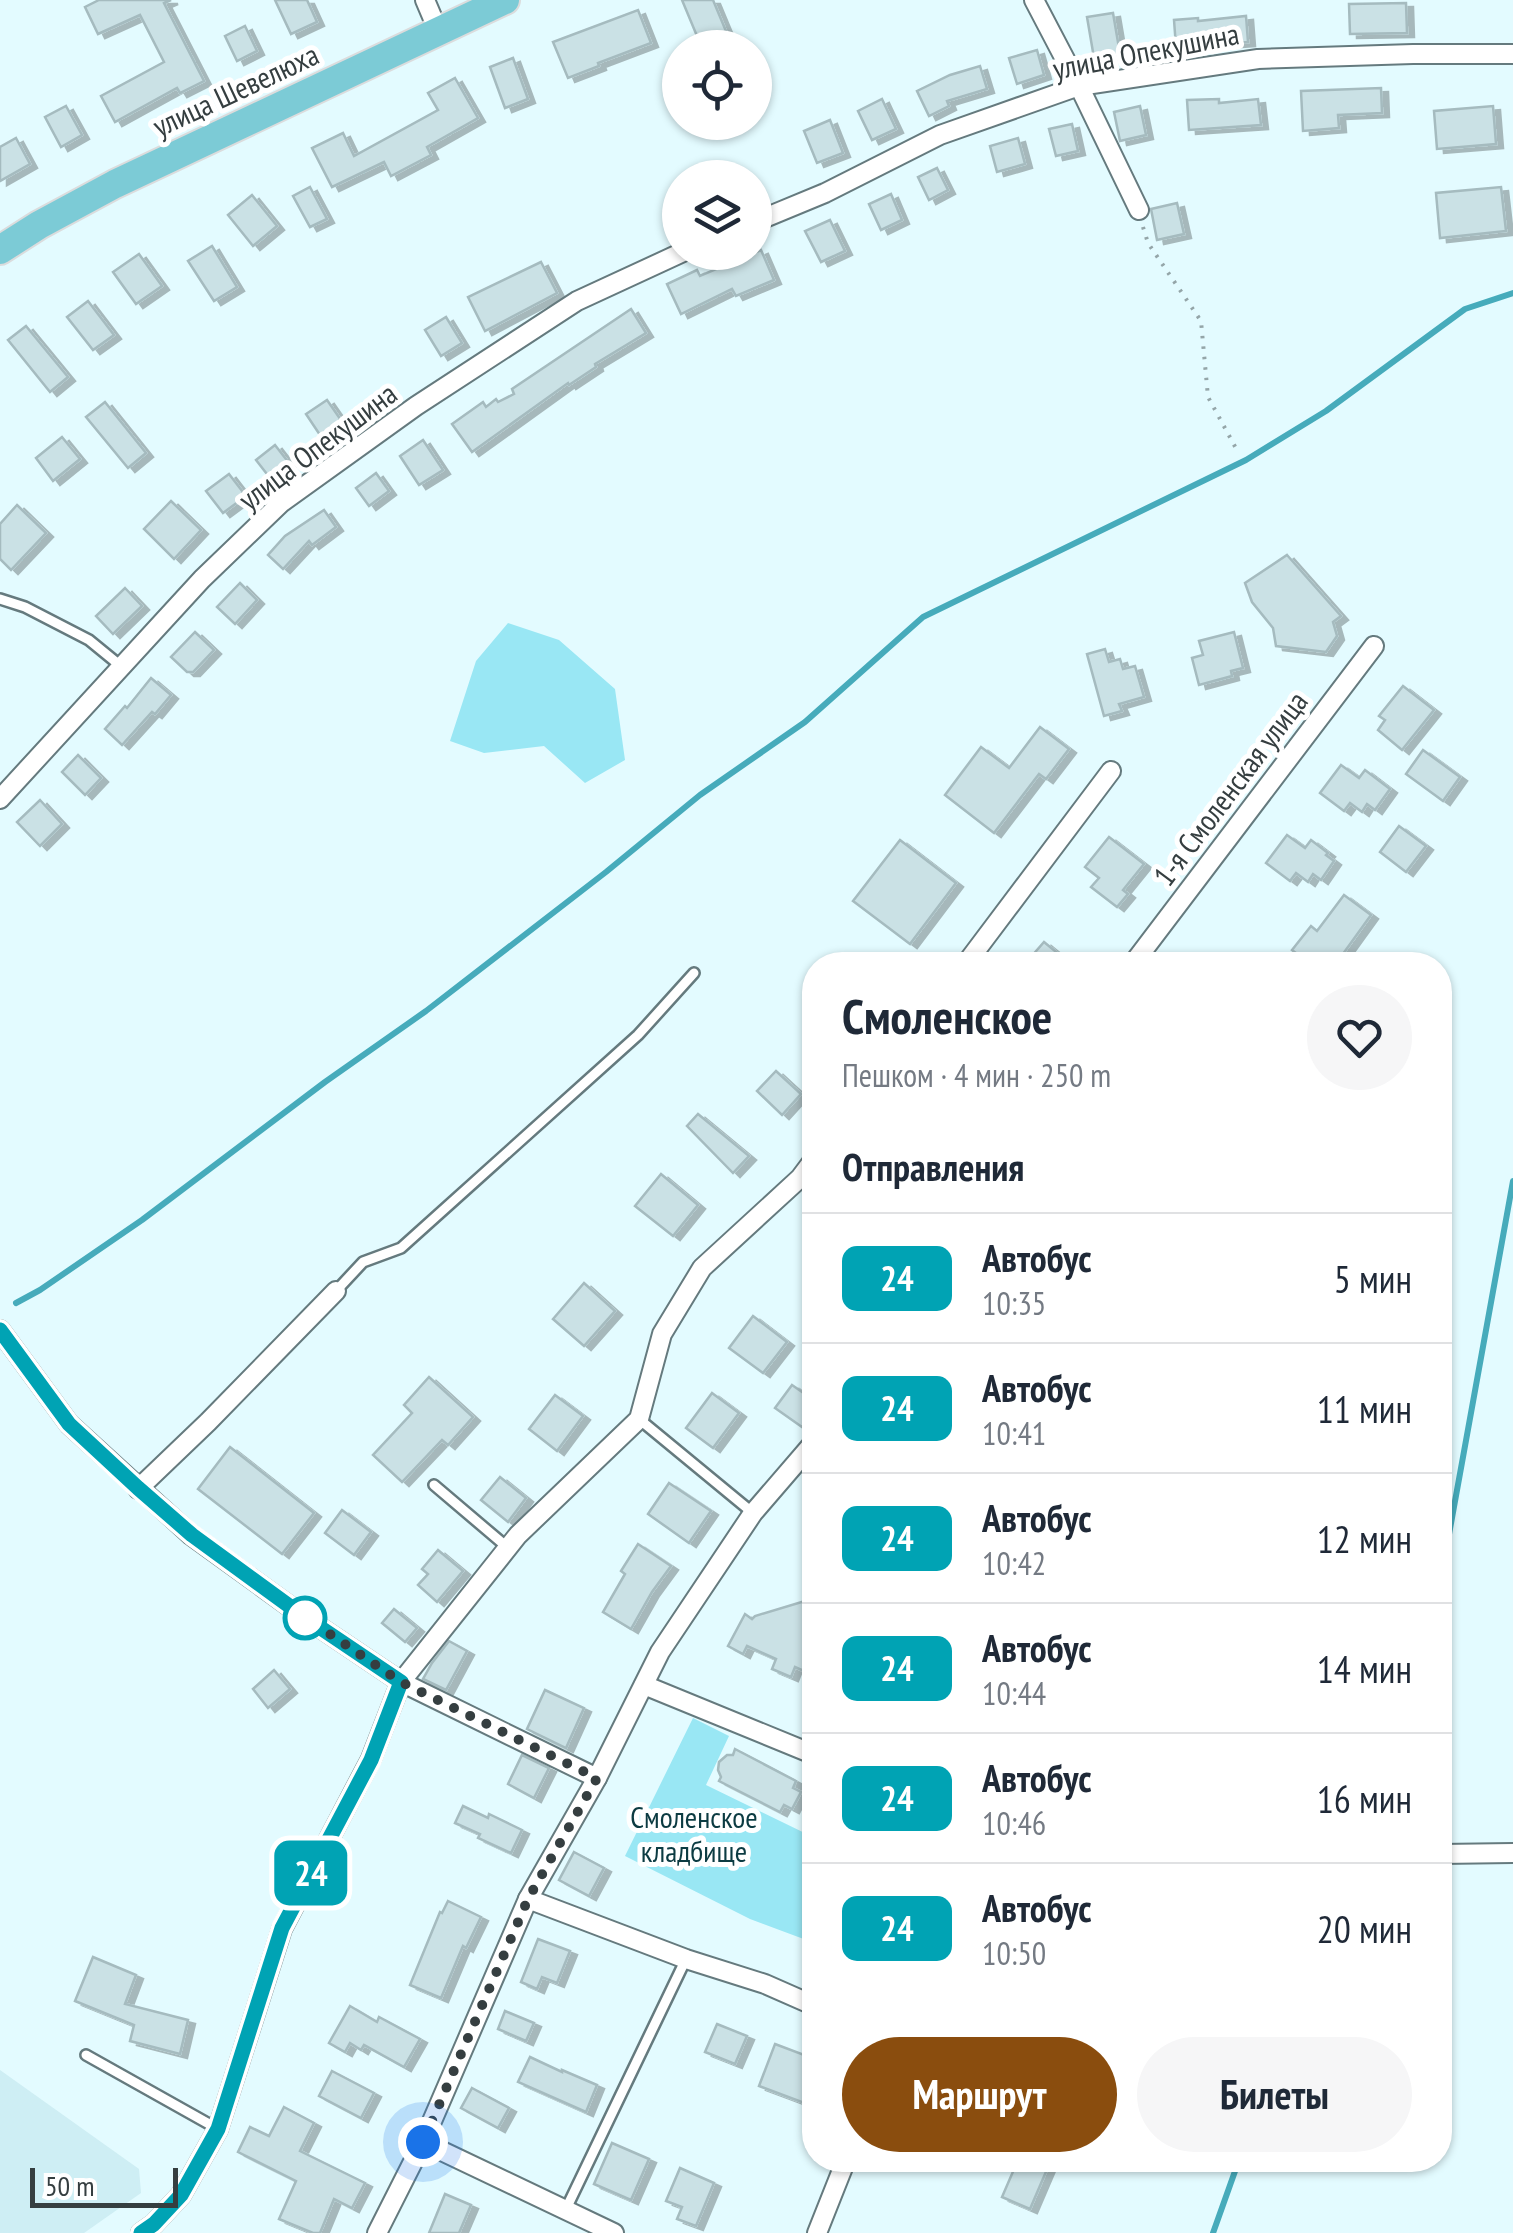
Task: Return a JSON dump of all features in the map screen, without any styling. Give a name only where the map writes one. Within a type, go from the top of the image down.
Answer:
[{"type":"main road","name":"улица Шевелюха","points":[[0,250],[115,184],[505,0]]},
{"type":"street","points":[[425,0],[439,32]]},
{"type":"street","points":[[1034,0],[1139,210]]},
{"type":"street","name":"улица Опекушина","points":[[772,215],[940,135],[1079,86],[1258,59],[1513,54]]},
{"type":"street","name":"улица Опекушина","points":[[0,799],[202,580],[281,502],[416,406],[577,301],[662,262]]},
{"type":"street","name":"1-я Смоленская улица","points":[[1142,952],[1374,646]]},
{"type":"street","points":[[975,952],[1111,771]]},
{"type":"street","points":[[141,2233],[181,2195],[218,2129],[282,1928],[371,1760],[401,1682],[507,1547],[639,1419],[662,1334],[702,1268],[802,1188]]},
{"type":"street","points":[[138,1488],[336,1291]]},
{"type":"street","points":[[0,1330],[69,1424],[192,1535],[401,1682],[597,1778]]},
{"type":"street","points":[[377,2233],[423,2142],[528,1899],[597,1778],[660,1652],[753,1512],[802,1456]]},
{"type":"street","points":[[644,1685],[802,1750]]},
{"type":"street","points":[[1452,1854],[1513,1853]]},
{"type":"street","points":[[528,1899],[802,2000]]},
{"type":"street","points":[[423,2142],[614,2233]]},
{"type":"street","points":[[817,2233],[841,2172]]},
{"type":"lane","points":[[0,599],[25,607],[89,640],[122,667]]},
{"type":"lane","points":[[336,1291],[364,1262],[401,1248],[638,1035],[694,974]]},
{"type":"lane","points":[[639,1419],[753,1512]]},
{"type":"lane","points":[[434,1485],[507,1547]]},
{"type":"lane","points":[[565,2210],[686,1959]]},
{"type":"lane","points":[[86,2055],[218,2129]]},
{"type":"path","points":[[1139,210],[1148,243],[1202,321],[1208,397],[1238,452]]},
{"type":"shaded area","points":[[0,2070],[139,2169],[141,2193],[84,2233],[0,2233]]},
{"type":"green space","points":[[508,623],[559,640],[615,689],[625,760],[585,783],[544,746],[484,753],[450,741],[476,661]]},
{"type":"green space","name":"Смоленское кладбище","points":[[693,1718],[729,1736],[706,1785],[802,1832],[802,1938],[750,1919],[625,1856]]},
{"type":"building","points":[[99,0],[171,0],[164,3],[204,81],[180,93],[177,88],[115,122],[101,96],[164,62],[140,15],[98,34],[85,7]]},
{"type":"building","points":[[275,0],[307,0],[317,22],[291,34]]},
{"type":"building","points":[[682,0],[713,0],[726,30],[694,30]]},
{"type":"building","points":[[1406,3],[1407,33],[1350,34],[1349,4]]},
{"type":"building","points":[[638,10],[651,43],[568,78],[553,42]]},
{"type":"building","points":[[1113,13],[1120,54],[1094,58],[1087,17]]},
{"type":"building","points":[[1246,16],[1248,42],[1176,47],[1174,20]]},
{"type":"building","points":[[245,26],[257,51],[237,61],[225,36]]},
{"type":"building","points":[[1037,50],[1044,75],[1017,84],[1009,58]]},
{"type":"building","points":[[513,58],[528,99],[505,108],[490,67]]},
{"type":"building","points":[[980,66],[987,89],[947,101],[949,106],[929,116],[917,91]]},
{"type":"building","points":[[455,78],[478,118],[427,147],[431,155],[391,176],[384,162],[332,187],[312,148],[343,133],[354,156],[438,110],[428,93]]},
{"type":"building","points":[[1381,88],[1382,113],[1338,115],[1339,128],[1303,131],[1301,91]]},
{"type":"building","points":[[882,99],[896,129],[872,140],[858,111]]},
{"type":"building","points":[[1219,99],[1219,103],[1258,99],[1261,125],[1189,130],[1187,100]]},
{"type":"building","points":[[66,106],[82,135],[61,147],[45,117]]},
{"type":"building","points":[[1140,106],[1146,135],[1120,141],[1114,112]]},
{"type":"building","points":[[1493,106],[1496,144],[1437,149],[1434,111]]},
{"type":"building","points":[[830,120],[843,153],[817,163],[804,131]]},
{"type":"building","points":[[1072,124],[1078,151],[1056,156],[1049,129]]},
{"type":"building","points":[[16,138],[30,164],[0,181],[0,147]]},
{"type":"building","points":[[1018,138],[1025,164],[997,172],[990,146]]},
{"type":"building","points":[[937,168],[948,190],[929,200],[918,177]]},
{"type":"building","points":[[310,187],[327,219],[310,227],[293,196]]},
{"type":"building","points":[[1501,187],[1506,231],[1440,238],[1436,193]]},
{"type":"building","points":[[891,194],[902,220],[881,230],[869,204]]},
{"type":"building","points":[[252,195],[277,226],[253,246],[228,215]]},
{"type":"building","points":[[1177,203],[1184,234],[1157,240],[1151,209]]},
{"type":"building","points":[[830,220],[845,251],[821,262],[805,231]]},
{"type":"building","points":[[212,246],[237,287],[214,301],[188,261]]},
{"type":"building","points":[[139,254],[162,286],[136,304],[113,272]]},
{"type":"building","points":[[541,262],[557,293],[485,331],[468,297]]},
{"type":"building","points":[[697,270],[700,276],[714,270],[770,270],[774,280],[736,296],[732,289],[681,314],[667,284]]},
{"type":"building","points":[[88,301],[114,335],[93,350],[67,317]]},
{"type":"building","points":[[631,309],[646,333],[595,364],[596,367],[472,452],[452,424],[483,402],[486,407],[496,399],[498,402],[514,394],[512,389]]},
{"type":"building","points":[[446,317],[462,343],[441,356],[425,330]]},
{"type":"building","points":[[26,326],[68,377],[50,392],[8,340]]},
{"type":"building","points":[[327,400],[343,423],[322,438],[306,414]]},
{"type":"building","points":[[105,402],[146,453],[128,468],[86,417]]},
{"type":"building","points":[[62,437],[80,459],[53,481],[36,458]]},
{"type":"building","points":[[423,440],[443,470],[419,485],[400,456]]},
{"type":"building","points":[[275,445],[289,463],[270,478],[256,460]]},
{"type":"building","points":[[376,473],[389,491],[369,506],[356,488]]},
{"type":"building","points":[[229,474],[246,496],[223,513],[206,491]]},
{"type":"building","points":[[171,501],[201,530],[174,559],[144,529]]},
{"type":"building","points":[[17,505],[46,533],[11,570],[0,559],[0,524]]},
{"type":"building","points":[[324,510],[336,527],[312,545],[309,541],[283,569],[268,555],[285,536]]},
{"type":"building","points":[[1287,555],[1341,616],[1333,622],[1337,636],[1326,652],[1276,646],[1273,628],[1252,602],[1245,583]]},
{"type":"building","points":[[240,583],[257,600],[235,624],[217,607]]},
{"type":"building","points":[[125,588],[142,606],[113,634],[96,616]]},
{"type":"building","points":[[195,632],[214,650],[193,672],[187,672],[171,657]]},
{"type":"building","points":[[1234,632],[1243,668],[1231,671],[1232,676],[1199,685],[1192,658],[1203,655],[1199,641]]},
{"type":"building","points":[[1105,649],[1109,662],[1120,659],[1123,669],[1135,666],[1144,697],[1119,704],[1122,711],[1104,716],[1087,654]]},
{"type":"building","points":[[151,678],[171,695],[122,745],[105,729]]},
{"type":"building","points":[[1403,686],[1434,710],[1402,750],[1378,730],[1385,720],[1379,716]]},
{"type":"building","points":[[1040,727],[1069,749],[1046,779],[1039,774],[994,833],[945,795],[981,747],[1009,768]]},
{"type":"building","points":[[1423,750],[1460,777],[1443,801],[1406,774]]},
{"type":"building","points":[[78,755],[101,778],[85,795],[62,772]]},
{"type":"building","points":[[1341,765],[1359,778],[1365,770],[1390,789],[1375,810],[1367,804],[1362,812],[1350,803],[1344,811],[1320,793]]},
{"type":"building","points":[[40,800],[62,824],[40,846],[17,822]]},
{"type":"building","points":[[1399,826],[1426,846],[1406,872],[1380,852]]},
{"type":"building","points":[[1287,835],[1305,848],[1311,840],[1328,853],[1334,861],[1321,880],[1313,874],[1308,882],[1296,873],[1290,881],[1266,863]]},
{"type":"building","points":[[1109,837],[1144,864],[1123,890],[1128,894],[1117,907],[1091,887],[1099,878],[1085,867]]},
{"type":"building","points":[[900,840],[956,883],[910,944],[853,901]]},
{"type":"building","points":[[1344,895],[1371,915],[1344,952],[1292,950],[1311,926],[1317,931]]},
{"type":"building","points":[[1044,942],[1056,952],[1035,952]]},
{"type":"building","points":[[776,1071],[801,1094],[782,1115],[757,1091]]},
{"type":"building","points":[[698,1114],[749,1156],[733,1173],[687,1126]]},
{"type":"building","points":[[661,1174],[698,1205],[673,1236],[635,1206]]},
{"type":"building","points":[[584,1283],[615,1311],[584,1346],[553,1319]]},
{"type":"building","points":[[753,1316],[787,1342],[763,1373],[729,1348]]},
{"type":"building","points":[[429,1377],[473,1417],[448,1445],[442,1440],[402,1482],[373,1455],[412,1413],[404,1405]]},
{"type":"building","points":[[792,1385],[802,1392],[802,1427],[775,1408]]},
{"type":"building","points":[[712,1393],[739,1413],[713,1448],[686,1428]]},
{"type":"building","points":[[555,1395],[583,1416],[557,1451],[529,1429]]},
{"type":"building","points":[[230,1447],[314,1513],[282,1554],[198,1489]]},
{"type":"building","points":[[500,1477],[526,1498],[508,1522],[481,1500]]},
{"type":"building","points":[[669,1483],[711,1511],[689,1543],[648,1514]]},
{"type":"building","points":[[342,1510],[371,1532],[354,1555],[325,1533]]},
{"type":"building","points":[[638,1544],[671,1566],[631,1629],[603,1612]]},
{"type":"building","points":[[438,1550],[463,1571],[437,1602],[418,1585],[428,1574],[422,1569]]},
{"type":"building","points":[[802,1602],[802,1670],[795,1667],[791,1677],[772,1669],[776,1659],[747,1646],[743,1654],[728,1646],[745,1614],[752,1619]]},
{"type":"building","points":[[394,1609],[417,1628],[405,1642],[382,1623]]},
{"type":"building","points":[[449,1641],[467,1651],[446,1690],[423,1679]]},
{"type":"building","points":[[274,1670],[290,1689],[268,1708],[253,1689]]},
{"type":"building","points":[[545,1690],[584,1708],[566,1748],[527,1729]]},
{"type":"building","points":[[735,1749],[796,1781],[793,1788],[801,1792],[792,1809],[784,1805],[780,1812],[719,1781],[719,1762],[733,1755]]},
{"type":"building","points":[[522,1755],[549,1768],[534,1798],[508,1784]]},
{"type":"building","points":[[463,1806],[522,1830],[511,1853],[455,1823]]},
{"type":"building","points":[[574,1852],[604,1868],[589,1896],[559,1880]]},
{"type":"building","points":[[448,1901],[481,1917],[466,1948],[463,1946],[441,1998],[410,1985]]},
{"type":"building","points":[[538,1939],[570,1951],[557,1983],[542,1977],[537,1989],[521,1982]]},
{"type":"building","points":[[93,1957],[136,1975],[125,2004],[188,2020],[180,2054],[130,2041],[134,2025],[75,2001]]},
{"type":"building","points":[[350,2006],[420,2039],[404,2067],[364,2045],[361,2050],[350,2043],[345,2052],[329,2043]]},
{"type":"building","points":[[505,2011],[534,2023],[526,2041],[498,2029]]},
{"type":"building","points":[[717,2024],[747,2036],[735,2064],[705,2052]]},
{"type":"building","points":[[775,2044],[802,2054],[802,2102],[759,2086]]},
{"type":"building","points":[[530,2057],[597,2085],[586,2112],[518,2082]]},
{"type":"building","points":[[332,2071],[374,2093],[361,2118],[319,2096]]},
{"type":"building","points":[[472,2088],[509,2108],[498,2128],[461,2108]]},
{"type":"building","points":[[284,2107],[314,2123],[300,2151],[365,2183],[352,2208],[334,2199],[320,2233],[279,2219],[296,2181],[238,2152],[250,2127],[269,2136]]},
{"type":"building","points":[[612,2143],[649,2159],[631,2200],[594,2184]]},
{"type":"building","points":[[680,2168],[714,2183],[696,2226],[677,2219],[682,2207],[666,2201]]},
{"type":"building","points":[[1013,2172],[1046,2172],[1030,2209],[1002,2197]]},
{"type":"building","points":[[445,2194],[471,2205],[459,2233],[429,2233]]},
{"type":"waterway","points":[[16,1303],[142,1220],[426,1011],[700,795],[805,722],[923,617],[1246,460],[1326,411],[1465,309],[1513,293]]},
{"type":"waterway","points":[[1452,1518],[1513,1181]]},
{"type":"waterway","points":[[1213,2233],[1235,2172]]},
{"type":"bus line","name":"24","points":[[0,1330],[69,1424],[138,1488],[192,1535],[401,1682],[371,1760],[282,1928],[218,2129],[181,2195],[141,2233]]},
{"type":"route","points":[[305,1618],[401,1682],[597,1778],[528,1899],[423,2142]]}]
